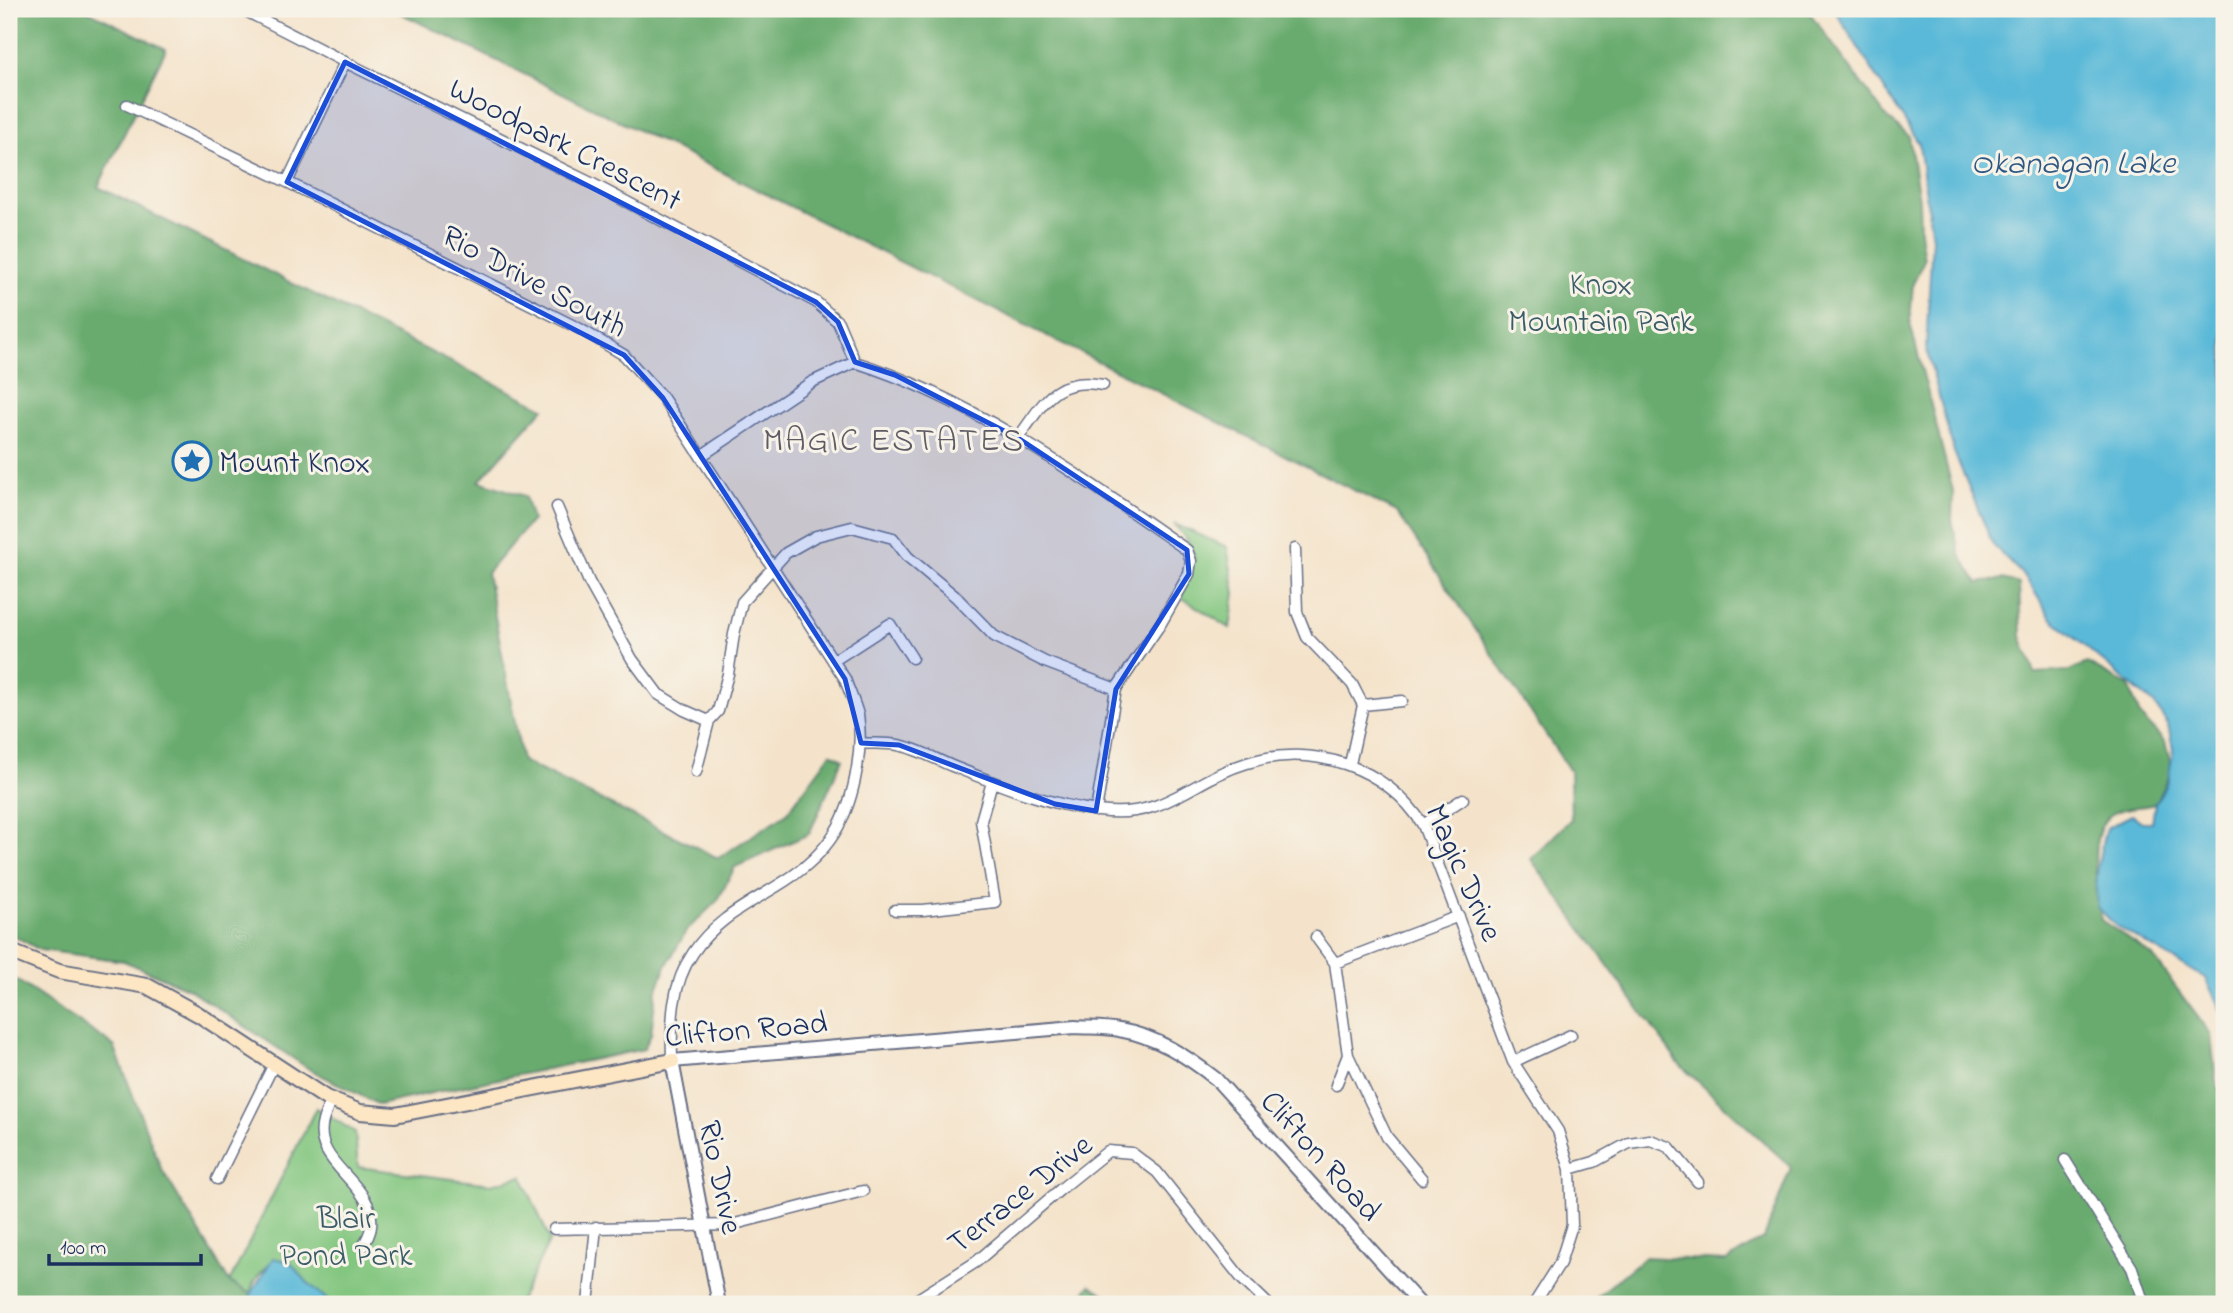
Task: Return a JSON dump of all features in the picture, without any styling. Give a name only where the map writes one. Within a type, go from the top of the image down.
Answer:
[{"type":"main road","name":"Clifton Road","points":[[9,951],[59,971],[147,986],[198,1014],[331,1100],[360,1112],[395,1115],[672,1061]]},
{"type":"street","name":"Woodpark Crescent","points":[[242,9],[589,182],[816,302],[838,322],[855,362]]},
{"type":"street","points":[[286,182],[345,62]]},
{"type":"street","name":"Rio Drive South","points":[[127,105],[580,329],[624,355],[663,398],[845,679],[857,713],[861,743],[854,789],[847,812],[832,839],[815,859],[788,880],[729,915],[709,931],[691,955],[678,986],[671,1014],[672,1061]]},
{"type":"street","points":[[701,456],[813,382],[855,362],[895,374],[1018,438],[1187,550],[1191,561],[1189,574],[1161,623],[1116,688],[1096,811]]},
{"type":"street","points":[[1018,438],[1044,402],[1065,385],[1088,382],[1103,385]]},
{"type":"street","points":[[557,508],[589,582],[632,659],[658,694],[709,722]]},
{"type":"street","points":[[696,772],[709,722],[718,711],[742,602],[786,552],[816,536],[852,527],[893,538],[908,557],[957,597],[994,636],[1045,662],[1116,688]]},
{"type":"street","points":[[1295,549],[1297,612],[1307,637],[1352,684],[1363,705],[1350,764]]},
{"type":"street","points":[[833,661],[890,624],[912,658]]},
{"type":"street","points":[[1363,705],[1402,701]]},
{"type":"street","name":"Magic Drive","points":[[861,743],[899,745],[1055,804],[1124,814],[1152,808],[1246,763],[1281,755],[1321,758],[1350,764],[1386,784],[1405,801],[1423,825],[1460,916],[1513,1062],[1558,1131],[1570,1169],[1572,1226],[1560,1263],[1534,1304]]},
{"type":"street","points":[[895,910],[923,910],[995,902],[981,821],[992,782]]},
{"type":"street","points":[[1423,825],[1463,799]]},
{"type":"street","points":[[1335,963],[1460,916]]},
{"type":"street","points":[[1316,937],[1335,963],[1348,1055],[1387,1137],[1422,1179]]},
{"type":"street","name":"Clifton Road","points":[[672,1061],[1075,1027],[1120,1030],[1157,1041],[1189,1058],[1216,1079],[1420,1304]]},
{"type":"street","points":[[1513,1062],[1571,1035]]},
{"type":"street","points":[[1336,1085],[1348,1055]]},
{"type":"street","name":"Rio Drive","points":[[672,1061],[719,1304]]},
{"type":"street","points":[[217,1179],[274,1064]]},
{"type":"street","points":[[331,1100],[322,1123],[323,1143],[332,1160],[358,1189],[370,1210],[371,1227],[363,1247]]},
{"type":"street","points":[[1570,1169],[1594,1162],[1629,1143],[1650,1140],[1669,1147],[1698,1182]]},
{"type":"street","name":"Terrace Drive","points":[[910,1304],[976,1262],[1108,1151],[1132,1153],[1157,1172],[1242,1279],[1268,1304]]},
{"type":"street","points":[[2066,1160],[2132,1268],[2144,1304]]},
{"type":"street","points":[[554,1229],[730,1225],[863,1191]]},
{"type":"street","points":[[588,1304],[596,1227]]},
{"type":"highlighted area","points":[[345,62],[816,302],[838,322],[855,362],[895,375],[1018,438],[1187,550],[1189,574],[1116,689],[1096,811],[1055,804],[899,745],[861,743],[845,679],[663,398],[624,355],[287,182]]},
{"type":"green space","points":[[9,9],[84,9],[166,49],[98,187],[544,408],[479,481],[525,496],[532,520],[487,573],[522,761],[718,858],[787,813],[831,753],[842,760],[809,834],[735,867],[718,900],[687,930],[666,966],[656,992],[651,1035],[644,1049],[379,1105],[309,1069],[189,989],[124,961],[40,950],[9,933]]},
{"type":"green space","name":"Knox Mountain Park","points":[[392,9],[1807,9],[1887,118],[1909,136],[1919,200],[1924,260],[1913,283],[1910,323],[1953,491],[1952,520],[1960,555],[1978,583],[2003,579],[2019,584],[2021,636],[2035,673],[2069,671],[2087,663],[2129,686],[2140,716],[2165,742],[2172,769],[2155,804],[2117,811],[2104,822],[2098,834],[2096,848],[2096,879],[2101,920],[2152,955],[2211,1035],[2216,1082],[2224,1100],[2224,1304],[1588,1304],[1645,1257],[1726,1261],[1764,1238],[1791,1167],[1679,1064],[1531,859],[1571,819],[1570,771],[1397,512]]},
{"type":"green space","points":[[1174,524],[1227,547],[1235,593],[1230,628],[1176,594],[1194,558],[1188,541]]},
{"type":"green space","points":[[9,975],[114,1046],[161,1168],[230,1283],[251,1294],[252,1304],[9,1304]]},
{"type":"green space","name":"Blair Pond Park","points":[[316,1108],[355,1132],[358,1167],[491,1184],[522,1176],[550,1240],[518,1304],[300,1304],[270,1264],[255,1282],[251,1292],[252,1304],[9,1304],[9,1175],[229,1283]]},
{"type":"green space","points":[[1090,1285],[1119,1304],[1075,1304]]},
{"type":"water","name":"Okanagan Lake","points":[[1834,9],[2224,9],[2224,1016],[2205,978],[2116,926],[2097,907],[2098,867],[2106,828],[2132,815],[2142,822],[2152,822],[2155,804],[2168,781],[2173,750],[2168,725],[2154,704],[2051,618],[2025,577],[1993,545],[1954,452],[1926,348],[1932,238],[1919,144]]},
{"type":"water","points":[[273,1258],[290,1262],[307,1282],[330,1302],[338,1304],[252,1304],[251,1294]]},
{"type":"place","name":"Mount Knox","points":[[192,461]]},
{"type":"district","name":"MAGIC ESTATES","points":[[894,438]]}]
